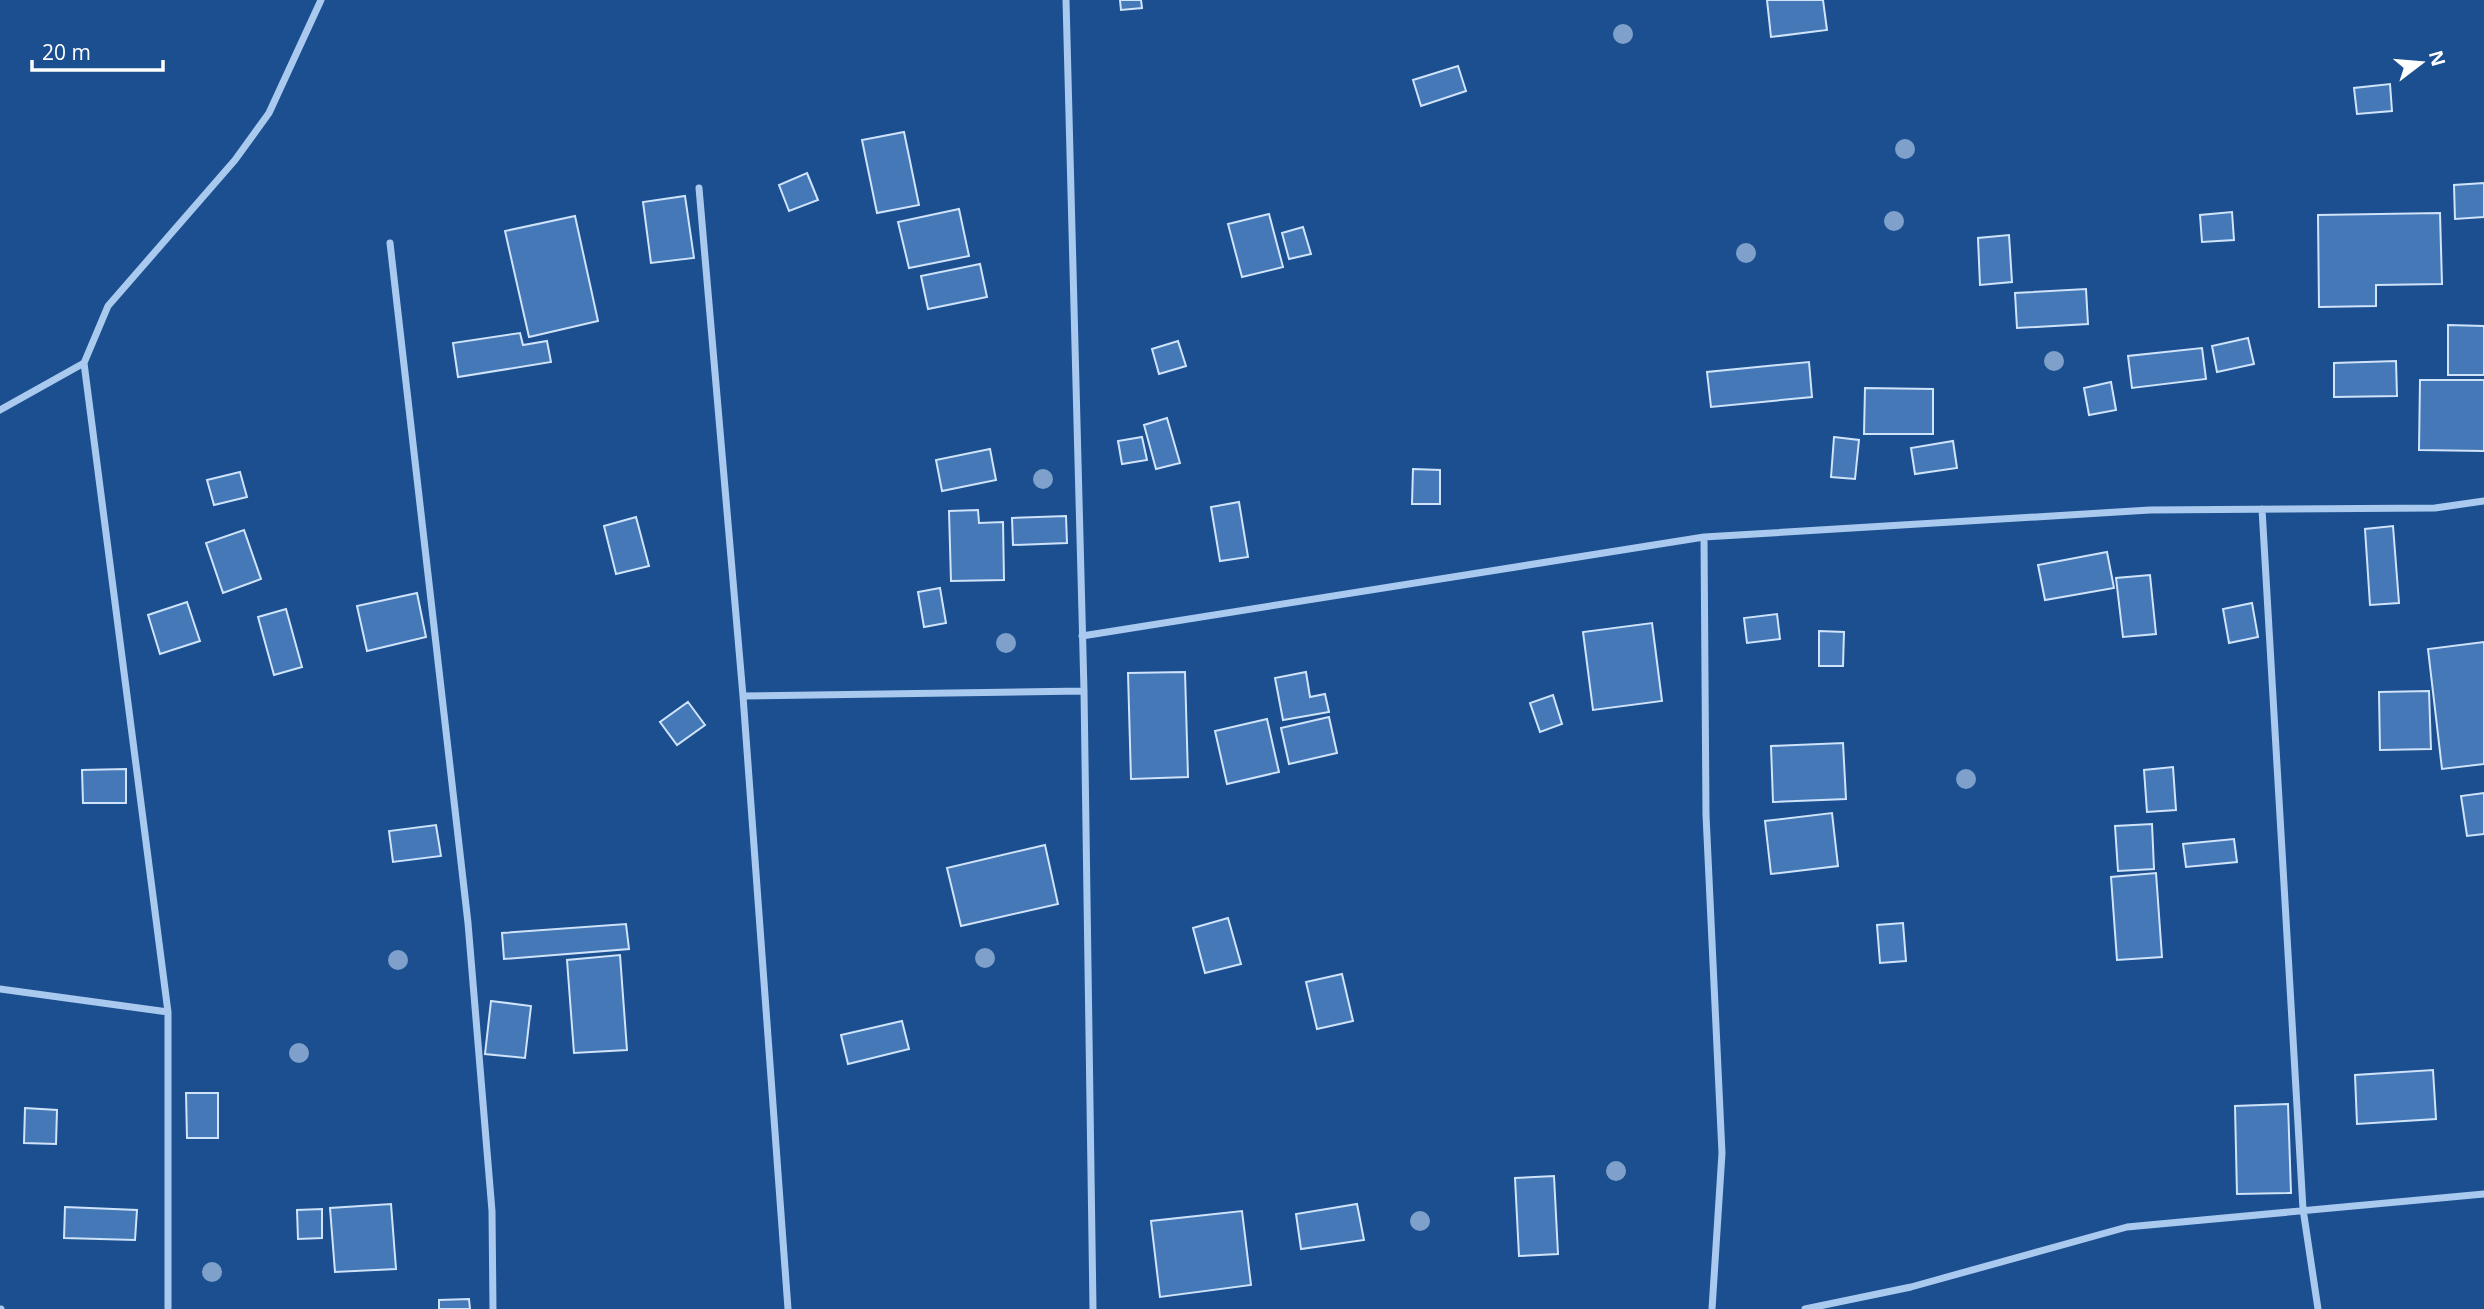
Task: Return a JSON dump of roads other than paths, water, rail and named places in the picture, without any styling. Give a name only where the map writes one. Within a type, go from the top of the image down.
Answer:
[{"type":"street","points":[[168,1309],[168,1012],[83,363],[108,306],[235,160],[269,113],[321,0]]},
{"type":"street","points":[[1066,0],[1084,691],[1093,1309]]},
{"type":"street","points":[[699,188],[743,696],[788,1309]]},
{"type":"street","points":[[390,243],[468,923],[492,1211],[493,1309]]},
{"type":"street","points":[[0,410],[83,363]]},
{"type":"street","points":[[1082,636],[1704,537],[2150,510],[2435,508],[2484,501]]},
{"type":"street","points":[[2262,509],[2303,1209],[2318,1309]]},
{"type":"street","points":[[1704,537],[1706,814],[1722,1153],[1712,1309]]},
{"type":"street","points":[[743,696],[1084,691]]},
{"type":"street","points":[[0,989],[168,1012]]},
{"type":"street","points":[[1805,1309],[1911,1287],[2126,1227],[2484,1194]]}]
